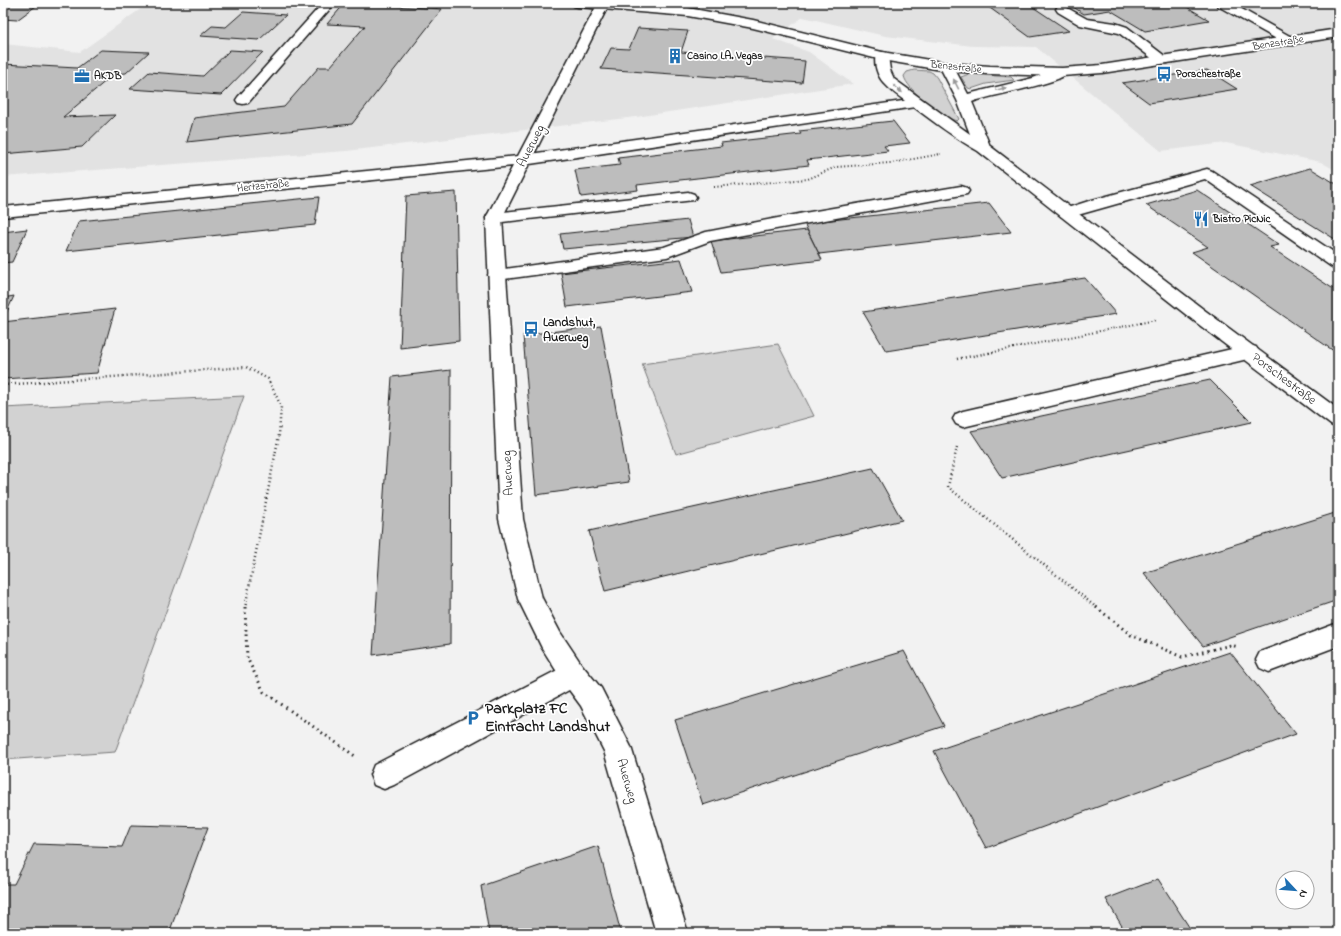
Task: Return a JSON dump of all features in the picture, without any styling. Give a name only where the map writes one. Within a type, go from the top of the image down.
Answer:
[{"type":"street","points":[[243,100],[329,3]]},
{"type":"street","name":"Benzstraße","points":[[578,3],[667,9],[710,15],[753,24],[882,56],[947,67],[1062,72],[1102,69],[1290,42],[1338,33]]},
{"type":"street","points":[[1222,3],[1290,42]]},
{"type":"street","name":"Auerweg","points":[[603,4],[494,218],[511,519],[530,599],[551,640],[573,674],[591,697],[617,747],[672,933]]},
{"type":"street","points":[[1062,9],[1084,22],[1110,26],[1123,30],[1163,60]]},
{"type":"street","name":"Porschestraße","points":[[882,56],[883,70],[889,81],[956,132],[983,148],[1196,313],[1338,420]]},
{"type":"street","points":[[947,67],[964,100],[983,148]]},
{"type":"street","points":[[964,100],[981,93],[1033,83],[1062,72]]},
{"type":"street","name":"Hertzstraße","points":[[3,212],[523,160],[917,103]]},
{"type":"street","points":[[1067,214],[1098,203],[1207,174],[1338,263]]},
{"type":"street","points":[[497,275],[667,252],[706,237],[804,218],[961,191]]},
{"type":"street","points":[[494,218],[688,198]]},
{"type":"street","points":[[963,420],[1249,352]]},
{"type":"street","points":[[1270,660],[1338,634]]},
{"type":"street","points":[[384,775],[573,674]]},
{"type":"path","points":[[688,198],[702,188],[808,179],[836,167],[891,163],[983,148]]},
{"type":"path","points":[[957,359],[1196,313]]},
{"type":"path","points":[[3,384],[246,367],[268,379],[281,406],[279,434],[244,611],[247,658],[264,692],[384,775]]},
{"type":"path","points":[[963,420],[948,487],[1131,635],[1182,657],[1231,645],[1270,660]]},
{"type":"shaded area","points":[[149,3],[1338,3],[1338,172],[1321,162],[1226,143],[1161,151],[1036,47],[973,46],[885,36],[803,17],[773,39],[809,52],[853,84],[636,117],[346,151],[3,177],[3,44],[80,52]]},
{"type":"shaded area","points":[[914,70],[929,71],[933,73],[959,119],[957,121],[944,115],[926,103],[911,88],[906,82],[904,76],[907,72]]},
{"type":"shaded area","points":[[969,74],[1011,77],[1014,80],[986,84],[971,89],[968,88],[961,77]]},
{"type":"shaded area","points":[[778,344],[814,416],[676,454],[642,364]]},
{"type":"shaded area","points":[[244,396],[115,752],[3,760],[3,408]]},
{"type":"building","points":[[4,3],[40,3],[17,20],[3,19]]},
{"type":"building","points":[[345,3],[442,9],[352,124],[187,142],[194,118],[284,107],[319,67],[330,67],[365,26],[327,24]]},
{"type":"building","points":[[983,3],[1027,3],[1069,31],[1030,37]]},
{"type":"building","points":[[1067,3],[1180,3],[1209,20],[1145,31],[1110,10],[1084,14]]},
{"type":"building","points":[[243,12],[286,15],[259,40],[200,36],[212,26],[226,27]]},
{"type":"building","name":"Casino LA. Vegas","points":[[638,28],[688,31],[681,52],[805,61],[802,83],[601,69],[611,48],[629,49]]},
{"type":"building","points":[[101,50],[149,52],[126,73],[114,74],[63,117],[115,115],[82,147],[3,154],[3,64],[77,68]]},
{"type":"building","points":[[230,50],[263,52],[221,95],[130,89],[149,72],[203,76]]},
{"type":"building","points":[[1207,70],[1237,89],[1149,103],[1122,83]]},
{"type":"building","points":[[893,121],[910,143],[884,146],[888,151],[807,160],[809,165],[637,185],[638,190],[581,197],[575,170],[620,165],[618,158],[722,146],[721,143],[801,134],[799,131]]},
{"type":"building","points":[[1310,168],[1338,185],[1338,241],[1250,186]]},
{"type":"building","points":[[1197,190],[1279,245],[1270,247],[1338,292],[1338,354],[1192,252],[1208,247],[1146,205]]},
{"type":"building","points":[[456,192],[459,341],[400,348],[406,196]]},
{"type":"building","points":[[319,197],[315,225],[66,251],[79,221]]},
{"type":"building","points":[[989,203],[1011,232],[819,254],[804,223]]},
{"type":"building","points":[[688,220],[693,237],[563,249],[560,234]]},
{"type":"building","points":[[27,229],[12,262],[3,263],[3,232]]},
{"type":"building","points":[[807,230],[822,260],[721,272],[711,241]]},
{"type":"building","points":[[681,259],[692,292],[567,307],[561,273]]},
{"type":"building","points":[[1085,278],[1116,314],[886,351],[863,312]]},
{"type":"building","points":[[14,296],[5,316],[3,317],[3,298]]},
{"type":"building","points":[[115,309],[97,373],[3,379],[3,322]]},
{"type":"building","points":[[601,326],[629,482],[536,495],[523,335]]},
{"type":"building","points":[[451,370],[450,644],[373,655],[392,377]]},
{"type":"building","points":[[1210,380],[1252,422],[1002,478],[971,431]]},
{"type":"building","points":[[873,468],[902,520],[605,591],[589,531]]},
{"type":"building","points":[[1338,512],[1338,600],[1203,646],[1144,573]]},
{"type":"building","points":[[904,651],[944,726],[703,805],[675,720]]},
{"type":"building","points":[[1230,652],[1296,734],[986,848],[934,751]]},
{"type":"building","points":[[131,825],[208,827],[169,933],[3,933],[3,884],[14,884],[34,844],[122,847]]},
{"type":"building","points":[[598,846],[621,933],[489,933],[481,886]]},
{"type":"building","points":[[1158,879],[1193,933],[1126,933],[1106,899]]},
{"type":"place","name":"Casino LA. Vegas","points":[[675,56]]},
{"type":"place","name":"Porschestraße","points":[[1164,74]]},
{"type":"place","name":"AKDB","points":[[82,76]]},
{"type":"place","name":"Bistro PicNic","points":[[1201,219]]},
{"type":"place","name":"Landshut, Auerweg","points":[[531,329]]},
{"type":"place","name":"Parkplatz FC Eintracht Landshut","points":[[473,718]]}]
